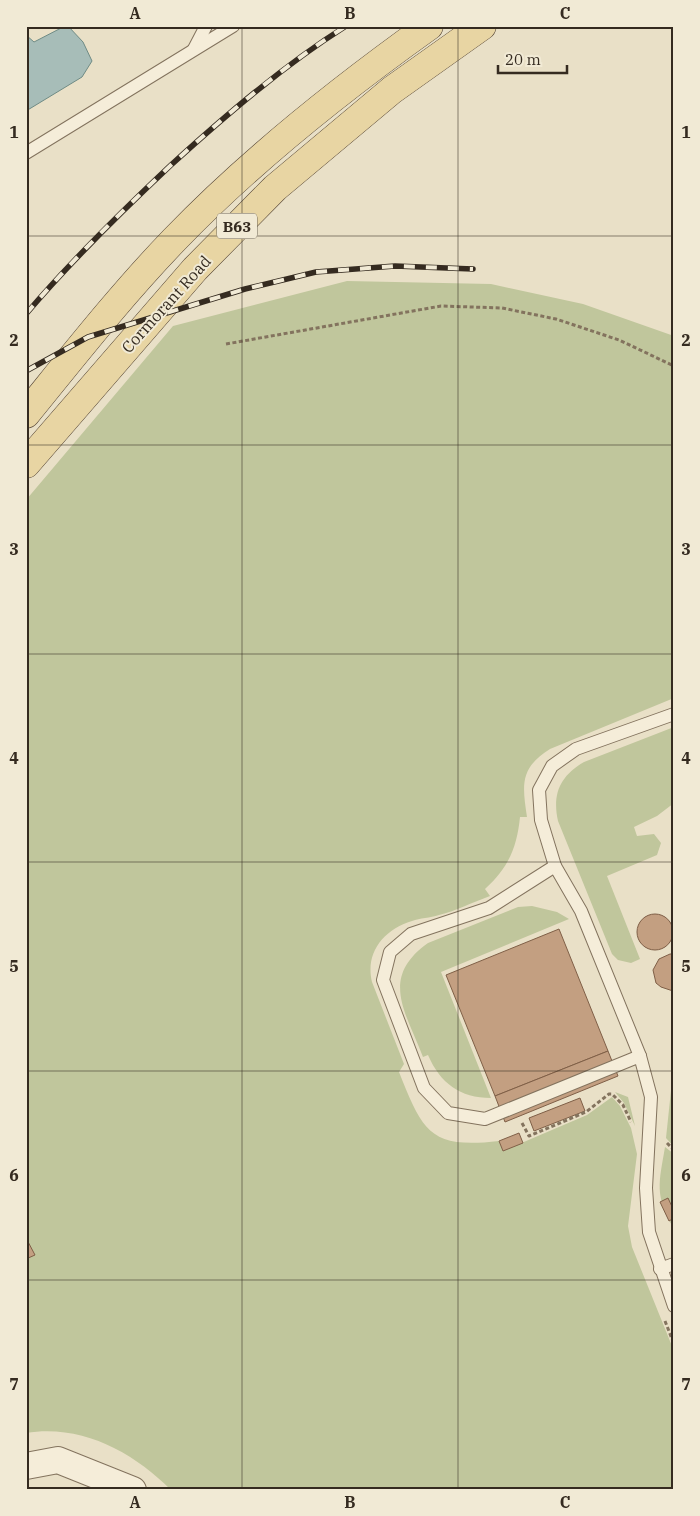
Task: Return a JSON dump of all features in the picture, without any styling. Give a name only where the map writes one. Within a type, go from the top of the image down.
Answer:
[{"type":"main road","name":"B63","points":[[26,414],[88,337],[174,240],[266,152],[358,77],[429,26]]},
{"type":"main road","name":"Cormorant Road","points":[[26,464],[195,269],[275,188],[392,90],[482,26]]},
{"type":"street","points":[[26,1466],[58,1460],[133,1490]]},
{"type":"lane","points":[[193,51],[206,26]]},
{"type":"lane","points":[[26,153],[233,26]]},
{"type":"lane","points":[[674,714],[576,749],[552,766],[539,790],[541,820],[555,866],[580,911],[640,1056],[651,1097],[646,1188],[649,1232],[660,1270],[674,1306]]},
{"type":"lane","points":[[555,866],[489,908],[411,934],[390,952],[383,980],[424,1088],[448,1113],[485,1119],[640,1056]]},
{"type":"lane","points":[[660,1270],[674,1264]]},
{"type":"path","points":[[226,344],[441,306],[502,308],[556,319],[619,340],[674,366]]},
{"type":"path","points":[[514,1126],[523,1123],[529,1136],[586,1112],[609,1094],[612,1094],[623,1105],[633,1126]]},
{"type":"path","points":[[666,1143],[674,1150]]},
{"type":"path","points":[[663,1317],[674,1344]]},
{"type":"green space","points":[[347,281],[491,284],[583,304],[674,336],[674,698],[550,749],[540,756],[528,770],[525,778],[524,795],[527,817],[520,817],[514,848],[510,857],[500,873],[485,889],[490,896],[458,909],[412,921],[393,930],[378,944],[371,962],[371,971],[372,982],[404,1064],[399,1072],[407,1093],[423,1122],[432,1132],[443,1139],[476,1143],[499,1141],[503,1151],[587,1115],[612,1097],[620,1106],[631,1128],[637,1154],[628,1226],[632,1247],[674,1351],[674,1490],[171,1490],[140,1464],[105,1444],[67,1433],[47,1431],[26,1433],[26,500],[173,326]]},
{"type":"green space","points":[[674,727],[674,803],[657,816],[634,827],[637,836],[654,834],[661,843],[657,855],[607,876],[640,959],[631,963],[618,960],[612,954],[558,821],[556,811],[557,794],[569,773],[584,762]]},
{"type":"green space","points":[[532,906],[557,912],[569,919],[441,972],[491,1098],[461,1092],[445,1081],[428,1055],[423,1057],[404,1010],[400,983],[404,969],[413,956],[428,943],[518,907]]},
{"type":"green space","points":[[674,1062],[674,1147],[666,1138]]},
{"type":"green space","points":[[615,1092],[628,1097],[635,1126],[624,1103]]},
{"type":"green space","points":[[665,1147],[674,1154],[674,1229],[663,1207],[660,1189]]},
{"type":"water","points":[[68,26],[83,42],[92,61],[82,77],[26,111],[26,35],[34,42]]},
{"type":"building","points":[[655,914],[662,915],[668,919],[672,925],[672,939],[668,945],[662,949],[655,950],[648,949],[642,945],[638,939],[637,932],[638,925],[642,919],[648,915]]},
{"type":"building","points":[[559,929],[608,1051],[495,1096],[446,975]]},
{"type":"building","points":[[674,954],[673,991],[656,983],[653,970],[659,959]]},
{"type":"building","points":[[608,1051],[618,1076],[505,1122],[495,1096]]},
{"type":"building","points":[[580,1098],[585,1111],[534,1131],[529,1118]]},
{"type":"building","points":[[519,1133],[523,1143],[503,1151],[499,1141]]},
{"type":"building","points":[[668,1198],[674,1211],[674,1218],[669,1221],[660,1202]]},
{"type":"building","points":[[26,1238],[35,1255],[26,1259]]},
{"type":"railway","points":[[26,314],[97,237],[192,146],[277,74],[346,26]]},
{"type":"railway","points":[[26,371],[88,337],[245,289],[316,272],[395,266],[473,269]]}]
